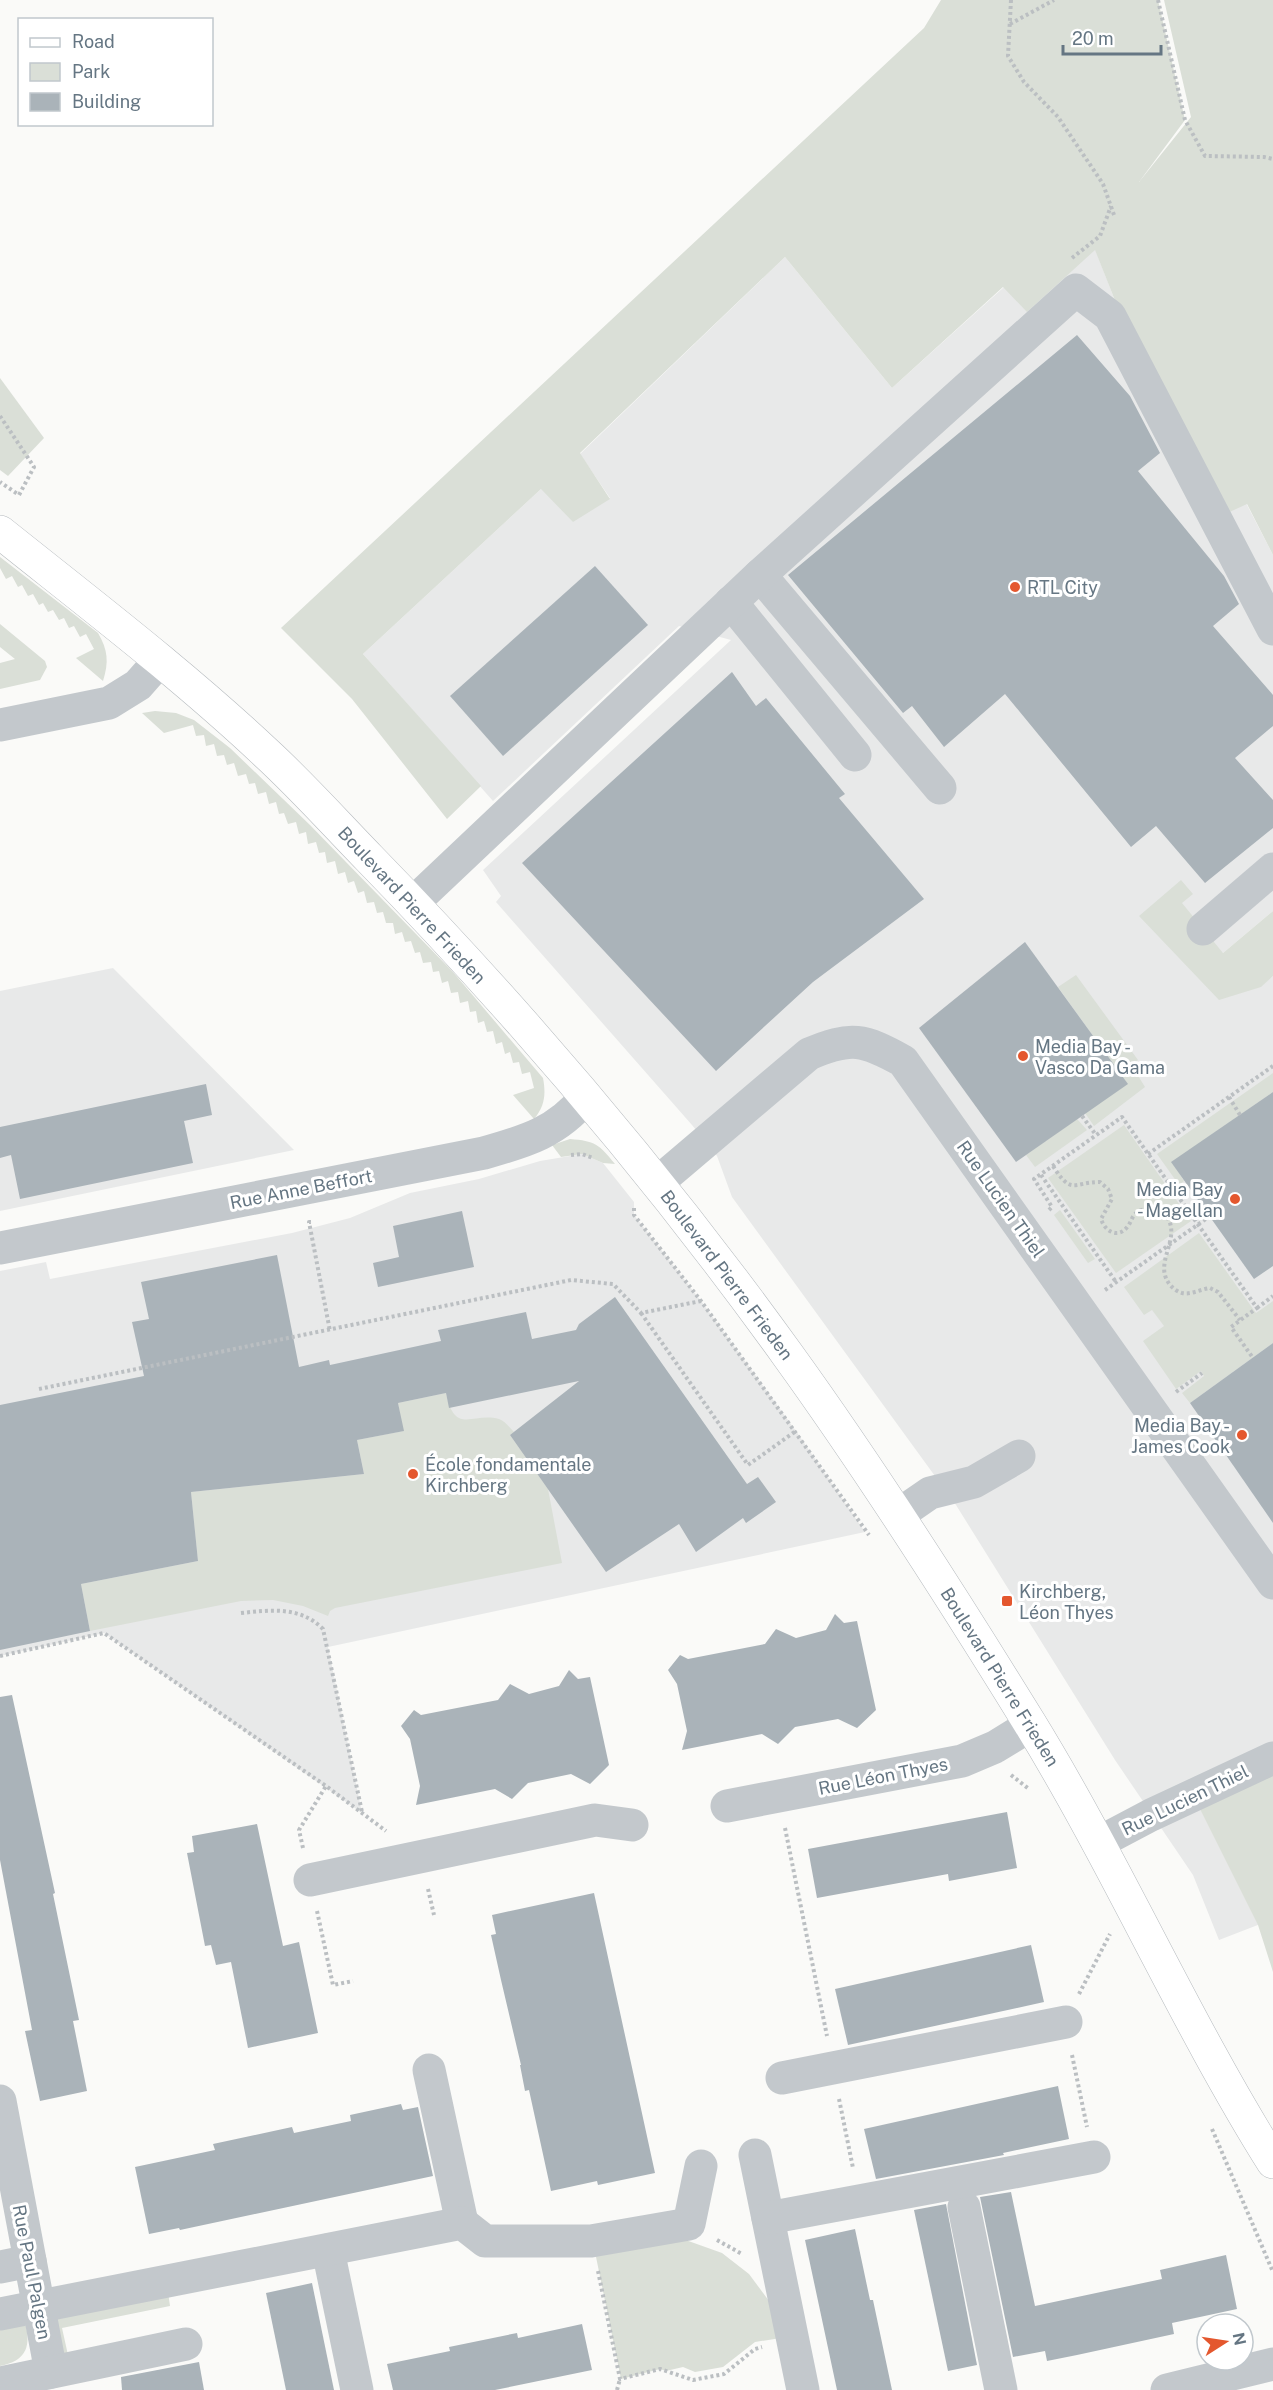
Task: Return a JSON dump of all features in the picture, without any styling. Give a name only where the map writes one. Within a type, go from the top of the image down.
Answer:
[{"type":"main road","name":"Boulevard Pierre Frieden","points":[[0,532],[160,660],[268,754],[413,903],[525,1025],[586,1097],[646,1193],[788,1356],[898,1515],[1031,1725],[1098,1843],[1238,2106],[1273,2162]]},
{"type":"street","points":[[413,903],[730,602],[1076,290],[1110,316],[1273,629]]},
{"type":"street","points":[[760,575],[940,788]]},
{"type":"street","points":[[730,602],[855,755]]},
{"type":"street","points":[[0,725],[109,703],[138,685],[160,660]]},
{"type":"street","points":[[1203,929],[1273,869]]},
{"type":"street","name":"Rue Lucien Thiel","points":[[646,1193],[809,1054],[834,1043],[852,1041],[875,1045],[903,1061],[1273,1583]]},
{"type":"street","name":"Rue Anne Beffort","points":[[0,1248],[484,1153],[526,1142],[573,1113],[586,1097]]},
{"type":"street","points":[[898,1515],[930,1493],[974,1482],[1019,1456]]},
{"type":"street","name":"Rue Léon Thyes","points":[[727,1806],[962,1761],[995,1747],[1031,1725]]},
{"type":"street","name":"Rue Lucien Thiel","points":[[1098,1843],[1151,1815],[1273,1758]]},
{"type":"street","points":[[310,1880],[595,1820],[632,1826]]},
{"type":"street","points":[[782,2078],[1066,2022]]},
{"type":"street","points":[[429,2070],[462,2223],[485,2241],[591,2241],[689,2224],[701,2166]]},
{"type":"street","name":"Rue Paul Palgen","points":[[0,2101],[15,2264],[39,2306],[51,2372]]},
{"type":"street","points":[[755,2155],[803,2390]]},
{"type":"street","points":[[768,2218],[1094,2157]]},
{"type":"street","points":[[964,2207],[1001,2390]]},
{"type":"street","points":[[0,2314],[462,2223]]},
{"type":"street","points":[[328,2250],[357,2390]]},
{"type":"street","points":[[0,2383],[186,2344]]},
{"type":"street","points":[[1167,2390],[1256,2375]]},
{"type":"path","points":[[1011,0],[1008,56],[1024,82],[1058,117],[1103,184],[1114,214]]},
{"type":"path","points":[[1010,25],[1054,0]]},
{"type":"path","points":[[1158,0],[1185,120],[1205,156],[1273,159]]},
{"type":"path","points":[[0,416],[34,467],[19,495],[0,482]]},
{"type":"path","points":[[1148,1154],[1273,1066]]},
{"type":"path","points":[[1229,1097],[1240,1115]]},
{"type":"path","points":[[1082,1116],[1096,1135]]},
{"type":"path","points":[[1049,1201],[1034,1179],[1122,1117],[1257,1308]]},
{"type":"path","points":[[526,1142],[540,1161],[582,1154],[603,1163]]},
{"type":"path","points":[[1053,1166],[1065,1182],[1073,1186],[1100,1182],[1108,1189],[1112,1199],[1101,1219],[1104,1228],[1110,1232],[1117,1234],[1124,1231],[1137,1212],[1145,1209],[1163,1212],[1170,1222],[1172,1233],[1164,1262],[1164,1274],[1168,1283],[1175,1290],[1183,1293],[1210,1288],[1218,1292],[1240,1320]]},
{"type":"path","points":[[1041,1175],[1118,1281],[1210,1216]]},
{"type":"path","points":[[646,1193],[634,1215],[701,1301],[796,1431],[865,1532],[874,1539]]},
{"type":"path","points":[[318,1220],[309,1222],[330,1331]]},
{"type":"path","points":[[39,1389],[571,1280],[614,1284],[641,1313],[748,1465],[796,1431]]},
{"type":"path","points":[[1253,1358],[1231,1327],[1273,1296]]},
{"type":"path","points":[[641,1313],[701,1301]]},
{"type":"path","points":[[1179,1389],[1202,1373]]},
{"type":"path","points":[[241,1613],[275,1609],[297,1613],[314,1619],[323,1629],[362,1813]]},
{"type":"path","points":[[0,1656],[104,1633],[326,1786]]},
{"type":"path","points":[[995,1747],[1011,1775],[1035,1794]]},
{"type":"path","points":[[779,1796],[860,2201]]},
{"type":"path","points":[[1209,2122],[1273,2272]]},
{"type":"path","points":[[689,2224],[779,2275]]},
{"type":"path","points":[[591,2241],[620,2379],[617,2390]]},
{"type":"path","points":[[620,2379],[660,2369],[693,2380],[724,2374],[755,2349],[793,2341]]},
{"type":"shaded area","points":[[1095,249],[1116,303],[1223,515],[1246,503],[1273,555],[1273,911],[1223,953],[1139,916],[1260,987],[1273,976],[1273,1919],[1219,1940],[1193,1875],[1115,1760],[956,1505],[732,1197],[717,1156],[496,902],[501,896],[483,870],[731,640],[679,626],[493,801],[363,654],[541,489],[610,498],[580,454],[785,257],[892,388],[1004,287],[1078,264]]},
{"type":"shaded area","points":[[113,968],[294,1150],[0,1211],[0,991]]},
{"type":"shaded area","name":"École fondamentale Kirchberg","points":[[582,1154],[603,1163],[634,1202],[634,1215],[701,1301],[796,1431],[865,1532],[328,1647],[362,1813],[104,1633],[0,1656],[0,1271],[46,1262],[50,1279],[292,1233],[350,1218],[410,1193],[479,1179],[540,1161]]},
{"type":"green space","points":[[941,0],[1158,0],[1185,120],[1139,182],[1191,117],[1164,0],[1273,0],[1273,555],[1247,504],[1223,515],[1116,303],[1095,250],[1027,312],[1003,287],[892,388],[785,257],[580,453],[610,499],[573,522],[541,489],[363,654],[481,786],[447,819],[352,699],[281,628],[924,28]]},
{"type":"green space","points":[[0,378],[44,438],[8,476],[0,470]]},
{"type":"green space","points":[[0,557],[98,633],[106,656],[103,681],[76,658],[94,649],[86,634],[80,637],[74,626],[69,628],[64,618],[59,620],[53,610],[48,612],[43,603],[39,605],[33,594],[28,596],[22,585],[18,587],[12,576],[6,579],[0,568]]},
{"type":"green space","points":[[0,624],[45,661],[47,667],[40,680],[0,689],[0,663],[15,659],[0,647]]},
{"type":"green space","points":[[155,711],[176,713],[194,720],[230,748],[310,825],[453,972],[543,1078],[544,1100],[534,1119],[513,1095],[534,1088],[530,1072],[522,1074],[519,1062],[513,1063],[510,1052],[505,1054],[502,1042],[496,1044],[493,1031],[487,1032],[484,1021],[478,1023],[476,1011],[470,1012],[468,1001],[460,1003],[458,992],[451,993],[448,981],[442,983],[439,971],[433,972],[431,962],[423,963],[420,952],[415,953],[411,941],[405,942],[402,932],[395,934],[393,923],[386,923],[383,912],[377,913],[374,902],[367,903],[364,891],[358,893],[354,881],[348,883],[345,872],[338,874],[335,861],[327,863],[325,852],[319,853],[316,842],[308,844],[306,832],[299,834],[296,822],[288,824],[284,813],[279,814],[276,802],[269,804],[266,792],[258,794],[255,783],[249,784],[246,774],[238,776],[234,763],[227,765],[224,755],[217,756],[214,744],[206,746],[204,735],[196,736],[193,725],[164,733],[142,713]]},
{"type":"green space","points":[[1181,880],[1193,894],[1182,903],[1223,953],[1273,911],[1273,976],[1261,987],[1219,1000],[1139,916]]},
{"type":"green space","points":[[1076,975],[1138,1060],[1132,1066],[1145,1087],[1094,1126],[1085,1113],[1127,1083],[1058,987]]},
{"type":"green space","points":[[1273,1073],[1273,1092],[1172,1162],[1184,1181],[1179,1185],[1157,1154]]},
{"type":"green space","points":[[1077,1119],[1087,1130],[1035,1167],[1026,1155]]},
{"type":"green space","points":[[1124,1125],[1191,1221],[1116,1273],[1048,1178]]},
{"type":"green space","points":[[570,1139],[596,1145],[615,1164],[603,1163],[582,1154],[561,1157],[552,1145]]},
{"type":"green space","points":[[1060,1210],[1095,1259],[1088,1263],[1054,1215]]},
{"type":"green space","points":[[1199,1233],[1256,1313],[1273,1301],[1273,1343],[1190,1403],[1182,1393],[1204,1376],[1201,1371],[1176,1389],[1143,1341],[1164,1326],[1152,1310],[1144,1315],[1124,1287]]},
{"type":"green space","points":[[446,1393],[454,1414],[460,1418],[466,1420],[499,1419],[514,1432],[510,1435],[548,1489],[562,1563],[335,1608],[328,1616],[303,1606],[273,1600],[241,1601],[90,1631],[81,1584],[198,1561],[191,1492],[364,1474],[357,1440],[403,1431],[398,1403]]},
{"type":"green space","points":[[1273,1771],[1273,1972],[1258,1925],[1199,1807]]},
{"type":"green space","points":[[680,2238],[722,2253],[749,2274],[772,2305],[781,2338],[755,2342],[723,2367],[695,2372],[683,2367],[666,2371],[660,2369],[621,2379],[595,2252]]},
{"type":"green space","points":[[168,2292],[170,2306],[62,2328],[68,2355],[57,2357],[49,2317]]},
{"type":"green space","points":[[0,2326],[26,2326],[27,2341],[24,2353],[20,2357],[0,2366]]},
{"type":"building","name":"RTL City","points":[[1077,335],[1130,396],[1160,453],[1138,471],[1224,576],[1239,604],[1213,626],[1273,695],[1273,726],[1235,758],[1273,800],[1273,828],[1205,883],[1156,826],[1131,847],[1005,694],[944,747],[912,706],[903,713],[788,575]]},
{"type":"building","points":[[595,566],[648,625],[503,756],[450,696]]},
{"type":"building","points":[[732,672],[756,706],[766,698],[845,794],[839,798],[924,899],[813,982],[716,1071],[522,863]]},
{"type":"building","name":"Media Bay - Vasco Da Gama","points":[[1025,942],[1128,1084],[1016,1162],[919,1028]]},
{"type":"building","points":[[206,1084],[212,1115],[184,1121],[193,1163],[20,1199],[11,1155],[0,1158],[0,1127]]},
{"type":"building","name":"Media Bay - Magellan","points":[[1273,1092],[1273,1266],[1254,1279],[1171,1162]]},
{"type":"building","points":[[462,1211],[474,1267],[378,1287],[373,1263],[399,1257],[393,1226]]},
{"type":"building","points":[[277,1255],[299,1367],[329,1360],[330,1365],[441,1341],[438,1330],[526,1312],[532,1339],[576,1330],[579,1324],[615,1297],[747,1484],[758,1477],[776,1502],[746,1523],[743,1518],[696,1552],[679,1524],[606,1572],[510,1435],[579,1381],[449,1408],[446,1393],[398,1403],[404,1431],[357,1440],[364,1474],[191,1492],[198,1561],[81,1584],[90,1631],[0,1650],[0,1405],[144,1376],[132,1322],[149,1319],[141,1282]]},
{"type":"building","name":"Media Bay - James Cook","points":[[1273,1343],[1273,1523],[1190,1403]]},
{"type":"building","points":[[835,1614],[844,1623],[857,1621],[876,1710],[857,1728],[838,1719],[795,1727],[778,1744],[762,1734],[682,1750],[687,1731],[677,1684],[668,1670],[680,1655],[688,1659],[765,1644],[776,1629],[796,1638],[826,1630]]},
{"type":"building","points":[[569,1670],[578,1679],[590,1677],[609,1765],[590,1784],[571,1774],[528,1783],[512,1799],[495,1789],[416,1805],[420,1786],[410,1739],[401,1726],[414,1710],[421,1715],[498,1700],[510,1684],[529,1694],[559,1686]]},
{"type":"building","points":[[12,1695],[55,1893],[53,1894],[79,2020],[73,2021],[87,2091],[40,2101],[25,2031],[32,2030],[0,1860],[0,1697]]},
{"type":"building","points":[[1007,1812],[1017,1868],[949,1881],[948,1874],[817,1898],[808,1849]]},
{"type":"building","points":[[257,1824],[283,1946],[299,1942],[318,2033],[248,2048],[231,1962],[216,1965],[211,1945],[205,1946],[187,1853],[194,1852],[192,1836]]},
{"type":"building","points":[[594,1893],[655,2173],[598,2185],[597,2181],[551,2191],[529,2090],[525,2091],[491,1935],[496,1934],[492,1915]]},
{"type":"building","points":[[1031,1945],[1044,2002],[848,2045],[835,1989]]},
{"type":"building","points":[[1058,2086],[1069,2139],[1003,2153],[1004,2155],[876,2179],[864,2129]]},
{"type":"building","points":[[401,2104],[403,2110],[418,2107],[433,2176],[180,2230],[179,2228],[149,2234],[135,2167],[215,2150],[213,2144],[292,2127],[294,2133],[351,2121],[350,2115]]},
{"type":"building","points":[[1011,2192],[1035,2306],[1162,2279],[1160,2270],[1226,2255],[1237,2309],[1223,2312],[1195,2312],[1195,2318],[1172,2323],[1174,2334],[1077,2355],[1047,2361],[1045,2351],[1013,2357],[980,2197]]},
{"type":"building","points":[[946,2204],[977,2365],[948,2371],[914,2210]]},
{"type":"building","points":[[855,2229],[892,2390],[837,2390],[805,2240]]},
{"type":"building","points":[[312,2283],[334,2390],[286,2390],[266,2293]]},
{"type":"building","points":[[582,2324],[592,2370],[495,2390],[393,2390],[387,2364],[450,2351],[449,2347],[517,2333],[518,2338]]},
{"type":"building","points":[[199,2362],[204,2390],[122,2390],[121,2377]]},
{"type":"place","name":"RTL City","points":[[1015,587]]},
{"type":"place","name":"Media Bay - Vasco Da Gama","points":[[1023,1056]]},
{"type":"place","name":"Media Bay - Magellan","points":[[1235,1199]]},
{"type":"place","name":"Media Bay - James Cook","points":[[1242,1435]]},
{"type":"place","name":"École fondamentale Kirchberg","points":[[413,1474]]},
{"type":"place","name":"Kirchberg, Léon Thyes","points":[[1007,1601]]}]
